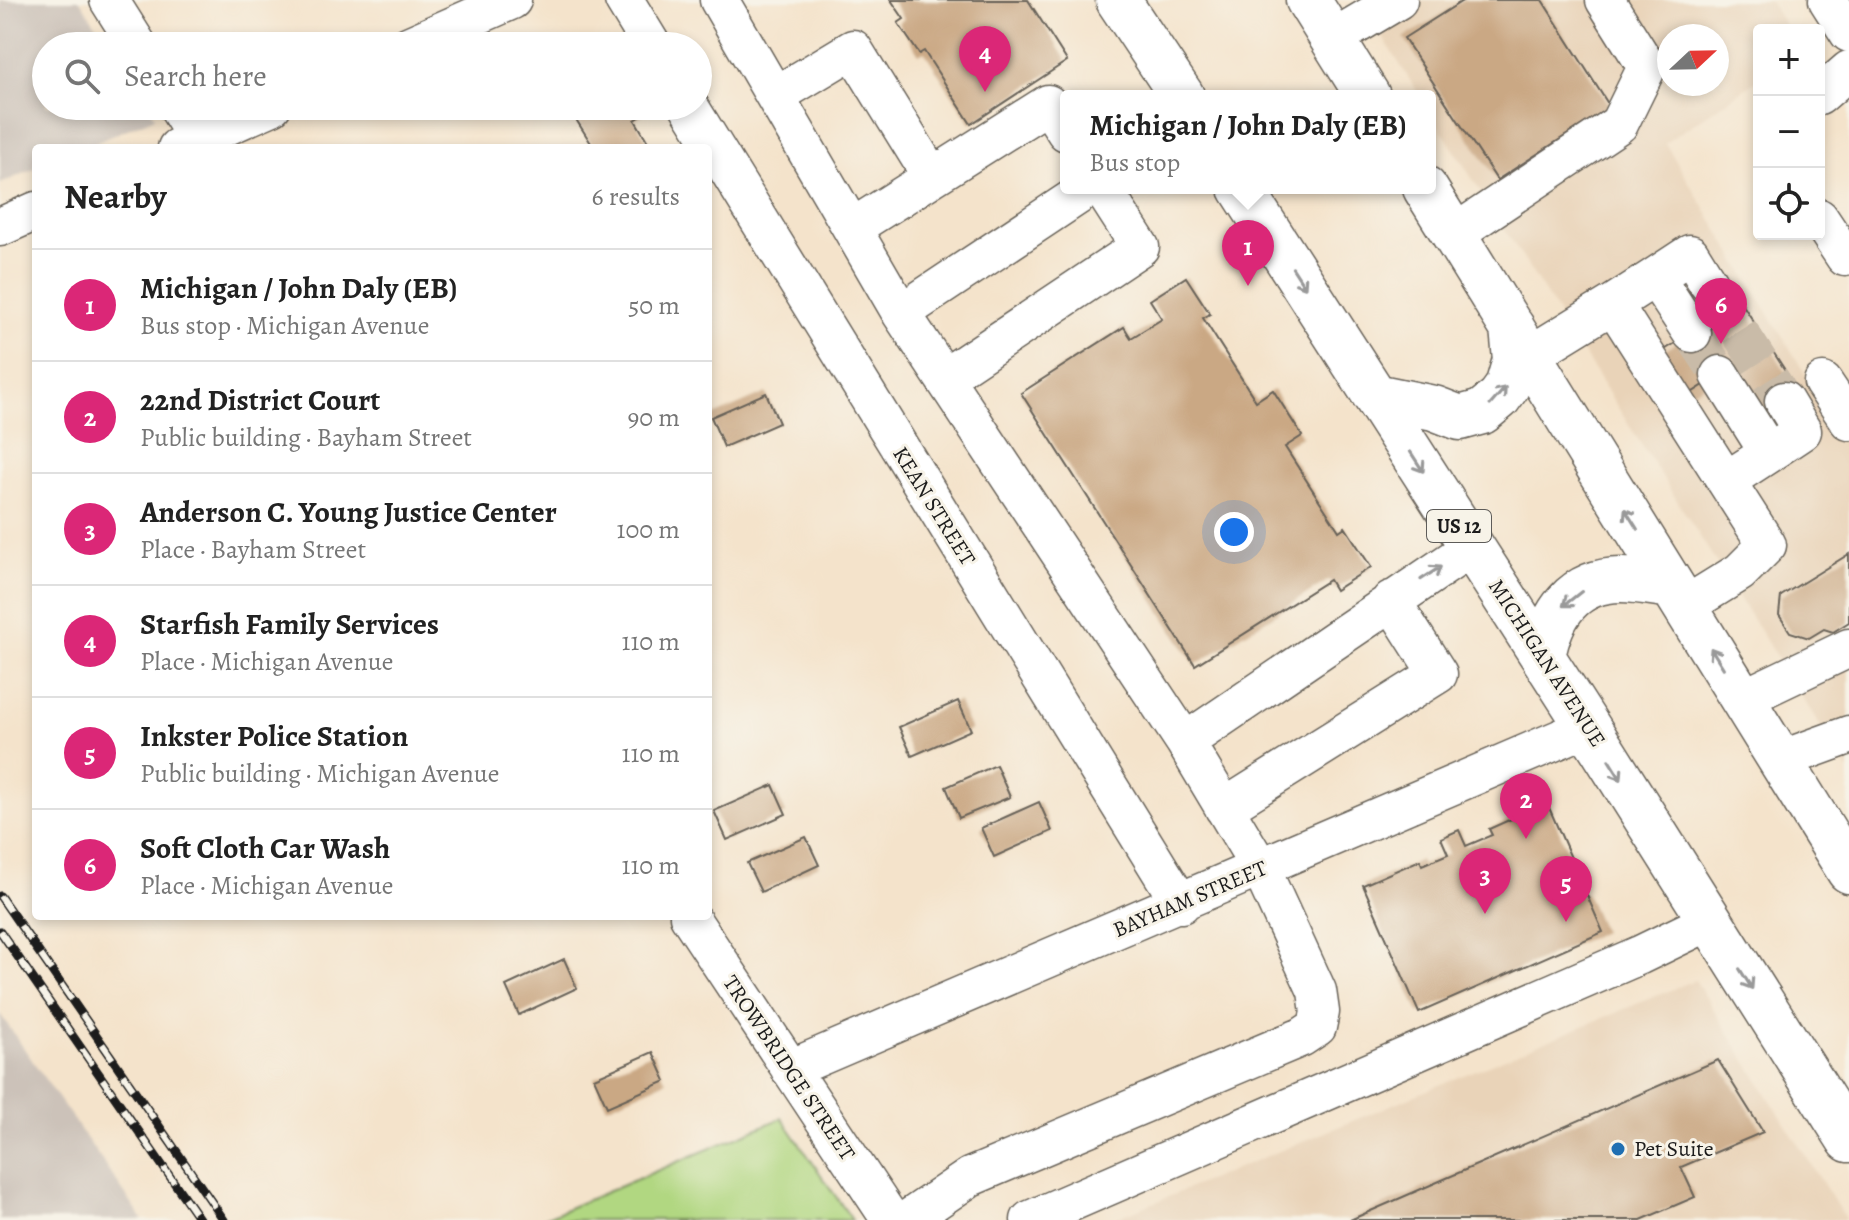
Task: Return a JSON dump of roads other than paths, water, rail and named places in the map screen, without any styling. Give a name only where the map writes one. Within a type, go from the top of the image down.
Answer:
[{"type":"main road","points":[[1118,0],[1178,90]]},
{"type":"main road","points":[[1308,0],[1364,90]]},
{"type":"main road","name":"MICHIGAN AVENUE","points":[[1245,194],[1710,921],[1843,1122]]},
{"type":"main road","points":[[1429,194],[1849,871]]},
{"type":"main road","points":[[1375,396],[1434,408],[1460,418],[1482,412],[1507,387],[1521,341]]},
{"type":"main road","points":[[1543,657],[1548,629],[1561,608],[1599,582],[1622,580],[1678,596]]},
{"type":"street","points":[[109,0],[129,32]]},
{"type":"street","points":[[440,32],[512,0]]},
{"type":"street","points":[[624,0],[643,32]]},
{"type":"street","points":[[719,0],[901,313],[1185,742],[1261,869],[1317,991],[1320,1012],[1317,1027],[1302,1037],[970,1177],[907,1220]]},
{"type":"street","points":[[1332,39],[1398,0]]},
{"type":"street","points":[[1454,234],[1619,124],[1647,67],[1605,0]]},
{"type":"street","points":[[1828,0],[1849,33]]},
{"type":"street","points":[[775,96],[853,49],[932,177]]},
{"type":"street","points":[[1825,91],[1849,70]]},
{"type":"street","points":[[852,228],[1048,104],[1060,123]]},
{"type":"street","points":[[183,120],[193,144]]},
{"type":"street","points":[[195,144],[244,120]]},
{"type":"street","name":"KEAN STREET","points":[[698,120],[1181,904]]},
{"type":"street","points":[[901,313],[1080,194]]},
{"type":"street","points":[[944,378],[1140,247],[1106,194]]},
{"type":"street","points":[[0,227],[32,213]]},
{"type":"street","points":[[1825,227],[1845,257]]},
{"type":"street","points":[[1521,341],[1613,304],[1690,254],[1708,283]]},
{"type":"street","points":[[1655,277],[1692,333]]},
{"type":"street","points":[[1613,304],[1767,545],[1740,572],[1678,596]]},
{"type":"street","points":[[1720,375],[1769,453]]},
{"type":"street","points":[[1823,382],[1849,421]]},
{"type":"street","points":[[1726,481],[1802,431],[1784,401]]},
{"type":"street","points":[[1185,742],[1472,547]]},
{"type":"street","points":[[1224,808],[1438,674],[1391,600]]},
{"type":"street","points":[[1742,699],[1849,648]]},
{"type":"street","name":"BAYHAM STREET","points":[[790,1069],[1588,727]]},
{"type":"street","points":[[1780,760],[1849,735]]},
{"type":"street","name":"TROWBRIDGE STREET","points":[[692,920],[891,1220]]},
{"type":"street","points":[[1030,1220],[1640,955],[1710,921]]},
{"type":"tunnel","points":[[1708,283],[1784,401]]},
{"type":"tunnel","points":[[1692,333],[1720,375]]},
{"type":"railway","points":[[0,896],[224,1220]]},
{"type":"railway","points":[[0,931],[200,1220]]},
{"type":"place","name":"Starfish Family Services","points":[[985,92]]},
{"type":"place","name":"Michigan / John Daly (EB)","points":[[1248,286]]},
{"type":"place","name":"Soft Cloth Car Wash","points":[[1721,344]]},
{"type":"place","name":"22nd District Court","points":[[1526,839]]},
{"type":"place","name":"Anderson C. Young Justice Center","points":[[1485,914]]},
{"type":"place","name":"Inkster Police Station","points":[[1566,922]]},
{"type":"place","name":"Pet Suite","points":[[1618,1149]]}]
